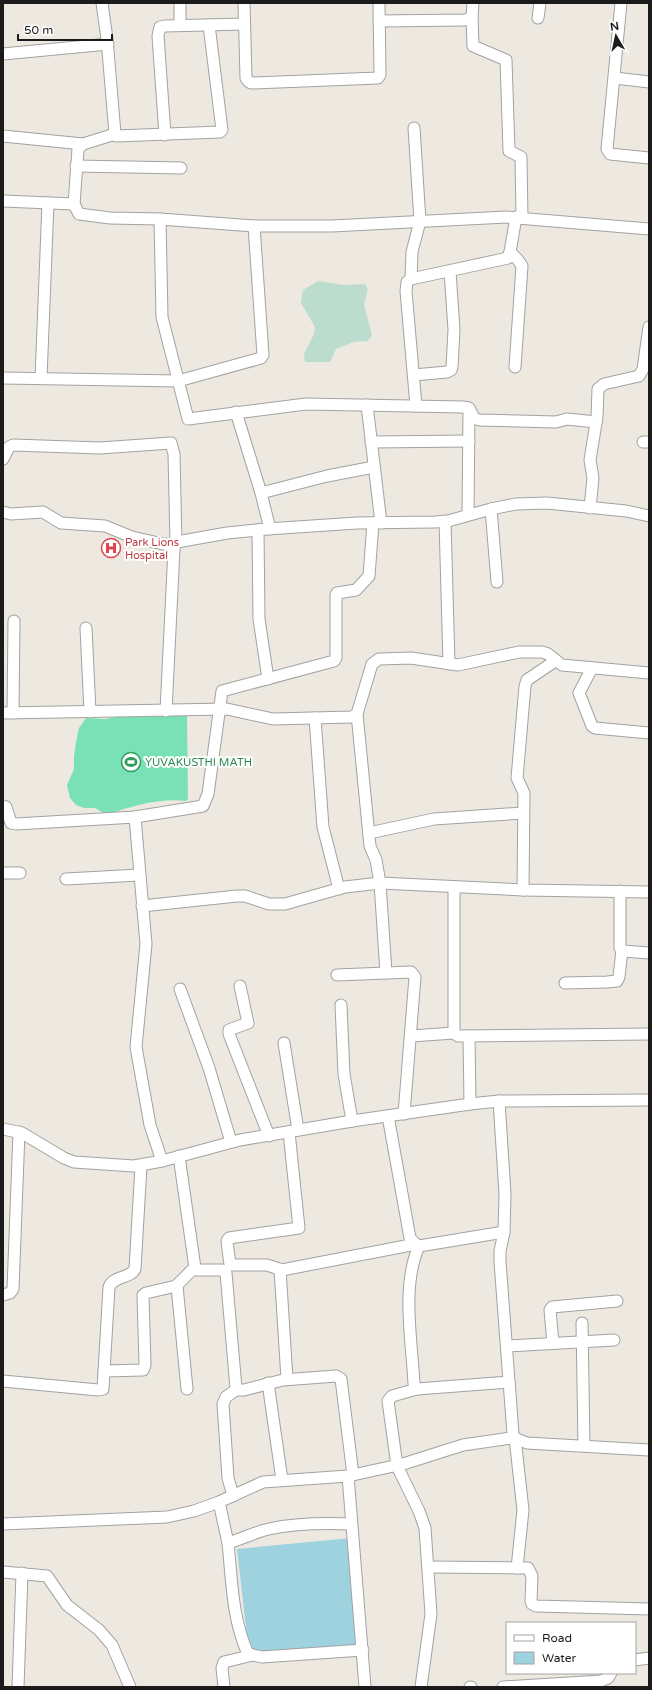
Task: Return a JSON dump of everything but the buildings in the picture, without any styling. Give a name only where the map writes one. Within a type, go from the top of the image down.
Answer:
[{"type":"street","points":[[102,3],[108,44],[115,134]]},
{"type":"street","points":[[180,3],[180,25]]},
{"type":"street","points":[[244,3],[246,78],[251,83],[378,78],[380,75],[379,3]]},
{"type":"street","points":[[416,406],[406,286],[409,280],[508,258],[519,218],[521,157],[509,151],[506,60],[473,46],[472,17],[474,3]]},
{"type":"street","points":[[538,18],[540,3]]},
{"type":"street","points":[[622,3],[607,152],[610,154],[649,158]]},
{"type":"street","points":[[380,21],[465,20],[472,17]]},
{"type":"street","points":[[165,135],[158,33],[160,27],[180,25],[244,24]]},
{"type":"street","points":[[3,136],[83,144],[115,134],[119,136],[218,133],[222,130],[209,25]]},
{"type":"street","points":[[3,54],[108,44]]},
{"type":"street","points":[[615,78],[649,82]]},
{"type":"street","points":[[412,279],[412,252],[420,221],[414,128]]},
{"type":"street","points":[[83,144],[78,149],[74,204],[79,214],[86,216],[160,219],[254,226],[332,226],[486,217],[519,218],[649,229]]},
{"type":"street","points":[[76,166],[181,168]]},
{"type":"street","points":[[3,201],[74,204]]},
{"type":"street","points":[[41,378],[48,203]]},
{"type":"street","points":[[160,219],[162,317],[188,419],[306,404],[469,408]]},
{"type":"street","points":[[3,378],[178,381],[262,358],[254,226]]},
{"type":"street","points":[[510,252],[522,266],[515,368]]},
{"type":"street","points":[[414,375],[447,372],[452,368],[454,330],[450,271]]},
{"type":"street","points":[[590,508],[593,478],[590,457],[596,422],[597,395],[600,386],[604,384],[636,377],[641,374],[649,327]]},
{"type":"street","points":[[3,806],[6,808],[11,823],[13,824],[135,817],[203,806],[208,794],[221,710],[221,693],[223,690],[333,662],[336,658],[336,594],[356,590],[369,576],[377,523],[374,467],[367,405]]},
{"type":"street","points":[[469,408],[474,418],[479,420],[556,422],[567,419],[596,422]]},
{"type":"street","points":[[468,515],[469,408]]},
{"type":"street","points":[[236,412],[261,493],[270,529]]},
{"type":"street","points":[[371,442],[469,441]]},
{"type":"street","points":[[3,459],[9,447],[13,445],[100,448],[166,442],[170,443],[174,454],[175,544],[166,711]]},
{"type":"street","points":[[261,493],[327,476],[374,467]]},
{"type":"street","points":[[3,512],[11,514],[43,512],[61,523],[105,526],[132,537],[163,544],[175,544],[219,534],[270,529],[445,521],[516,504],[547,503],[626,511],[649,516]]},
{"type":"street","points":[[491,509],[497,582]]},
{"type":"street","points":[[445,521],[449,664]]},
{"type":"street","points":[[258,530],[259,620],[268,678]]},
{"type":"street","points":[[14,621],[8,713],[230,710],[267,719],[352,717],[357,714]]},
{"type":"street","points":[[86,628],[90,712]]},
{"type":"street","points":[[386,973],[380,883],[376,860],[370,848],[357,714],[372,664],[375,661],[410,658],[449,664],[464,664],[526,651],[544,652],[562,665],[649,673]]},
{"type":"street","points":[[523,890],[524,793],[517,778],[526,683],[527,680],[555,661]]},
{"type":"street","points":[[592,668],[579,693],[592,726],[595,728],[649,733]]},
{"type":"street","points":[[315,718],[323,827],[339,889]]},
{"type":"street","points":[[369,833],[434,819],[523,814]]},
{"type":"street","points":[[135,817],[146,944],[136,1047],[150,1125],[162,1161]]},
{"type":"street","points":[[3,873],[20,873]]},
{"type":"street","points":[[66,878],[139,875]]},
{"type":"street","points":[[142,906],[238,896],[245,896],[269,904],[285,904],[339,889],[380,883],[523,890],[649,892]]},
{"type":"street","points":[[454,887],[454,1033]]},
{"type":"street","points":[[565,983],[617,981],[619,977],[622,950],[619,944],[620,891]]},
{"type":"street","points":[[622,950],[632,953],[649,953]]},
{"type":"street","points":[[338,975],[410,972],[415,977],[404,1114]]},
{"type":"street","points":[[240,986],[248,1023],[229,1030],[229,1034],[269,1136]]},
{"type":"street","points":[[180,989],[209,1068],[231,1142]]},
{"type":"street","points":[[341,1005],[344,1074],[352,1121]]},
{"type":"street","points":[[411,1036],[454,1033],[459,1036],[649,1034]]},
{"type":"street","points":[[469,1036],[470,1104]]},
{"type":"street","points":[[284,1043],[293,1131],[299,1228],[295,1230],[232,1236],[227,1239],[230,1265],[263,1265],[280,1269],[422,1244],[504,1232]]},
{"type":"street","points":[[3,1129],[19,1132],[64,1158],[74,1162],[141,1166],[231,1142],[352,1121],[470,1104],[499,1102],[649,1100]]},
{"type":"street","points":[[499,1102],[505,1194],[504,1232],[500,1251],[500,1262],[514,1438],[523,1510],[517,1568]]},
{"type":"street","points":[[388,1116],[409,1235],[417,1246],[411,1274],[409,1298],[414,1384],[417,1389]]},
{"type":"street","points":[[3,1295],[10,1293],[13,1289],[19,1132]]},
{"type":"street","points":[[179,1156],[195,1267],[197,1270],[222,1270],[226,1273],[237,1389]]},
{"type":"street","points":[[3,1381],[98,1390],[103,1389],[109,1287],[112,1281],[132,1273],[135,1269],[141,1166]]},
{"type":"street","points":[[104,1371],[143,1370],[145,1365],[143,1295],[177,1286],[195,1267]]},
{"type":"street","points":[[280,1269],[287,1380]]},
{"type":"street","points":[[177,1286],[187,1389]]},
{"type":"street","points":[[553,1343],[550,1310],[552,1307],[617,1301]]},
{"type":"street","points":[[582,1323],[584,1446]]},
{"type":"street","points":[[507,1346],[614,1340]]},
{"type":"street","points":[[233,1496],[227,1474],[223,1404],[226,1397],[237,1389],[244,1390],[268,1383],[287,1380],[336,1376],[341,1379],[350,1475],[351,1524],[365,1687]]},
{"type":"street","points":[[421,1687],[430,1620],[428,1567],[424,1524],[397,1466],[388,1398],[417,1389],[509,1382]]},
{"type":"street","points":[[268,1383],[282,1480]]},
{"type":"street","points":[[3,1524],[167,1517],[194,1511],[219,1502],[263,1482],[350,1475],[397,1466],[463,1445],[514,1438],[527,1443],[649,1450]]},
{"type":"street","points":[[219,1502],[228,1543],[236,1620],[241,1639],[248,1654],[262,1657],[363,1650]]},
{"type":"street","points":[[228,1543],[268,1530],[295,1525],[321,1523],[351,1524]]},
{"type":"street","points":[[428,1567],[530,1569],[532,1576],[531,1601],[532,1604],[536,1606],[649,1609]]},
{"type":"street","points":[[3,1572],[47,1576],[67,1605],[99,1630],[112,1645],[130,1687]]},
{"type":"street","points":[[18,1687],[22,1573]]},
{"type":"street","points":[[224,1687],[222,1668],[224,1662],[253,1655]]},
{"type":"street","points":[[636,1660],[649,1658]]},
{"type":"street","points":[[504,1687],[601,1681],[608,1678],[610,1674]]},
{"type":"green space","points":[[318,281],[343,285],[365,284],[368,289],[364,305],[372,335],[368,341],[354,342],[336,349],[330,362],[305,362],[304,354],[314,334],[315,327],[301,303],[303,290]]},
{"type":"green space","name":"YUVAKUSTHI MATH","points":[[123,716],[187,716],[188,799],[186,801],[176,800],[156,802],[107,815],[95,808],[84,808],[76,805],[70,798],[67,785],[74,769],[74,756],[79,728],[86,718],[105,719]]},
{"type":"water","points":[[351,1538],[361,1646],[249,1653],[237,1549]]},
{"type":"place","name":"Park Lions Hospital","points":[[111,548]]},
{"type":"place","name":"YUVAKUSTHI MATH","points":[[131,762]]}]
